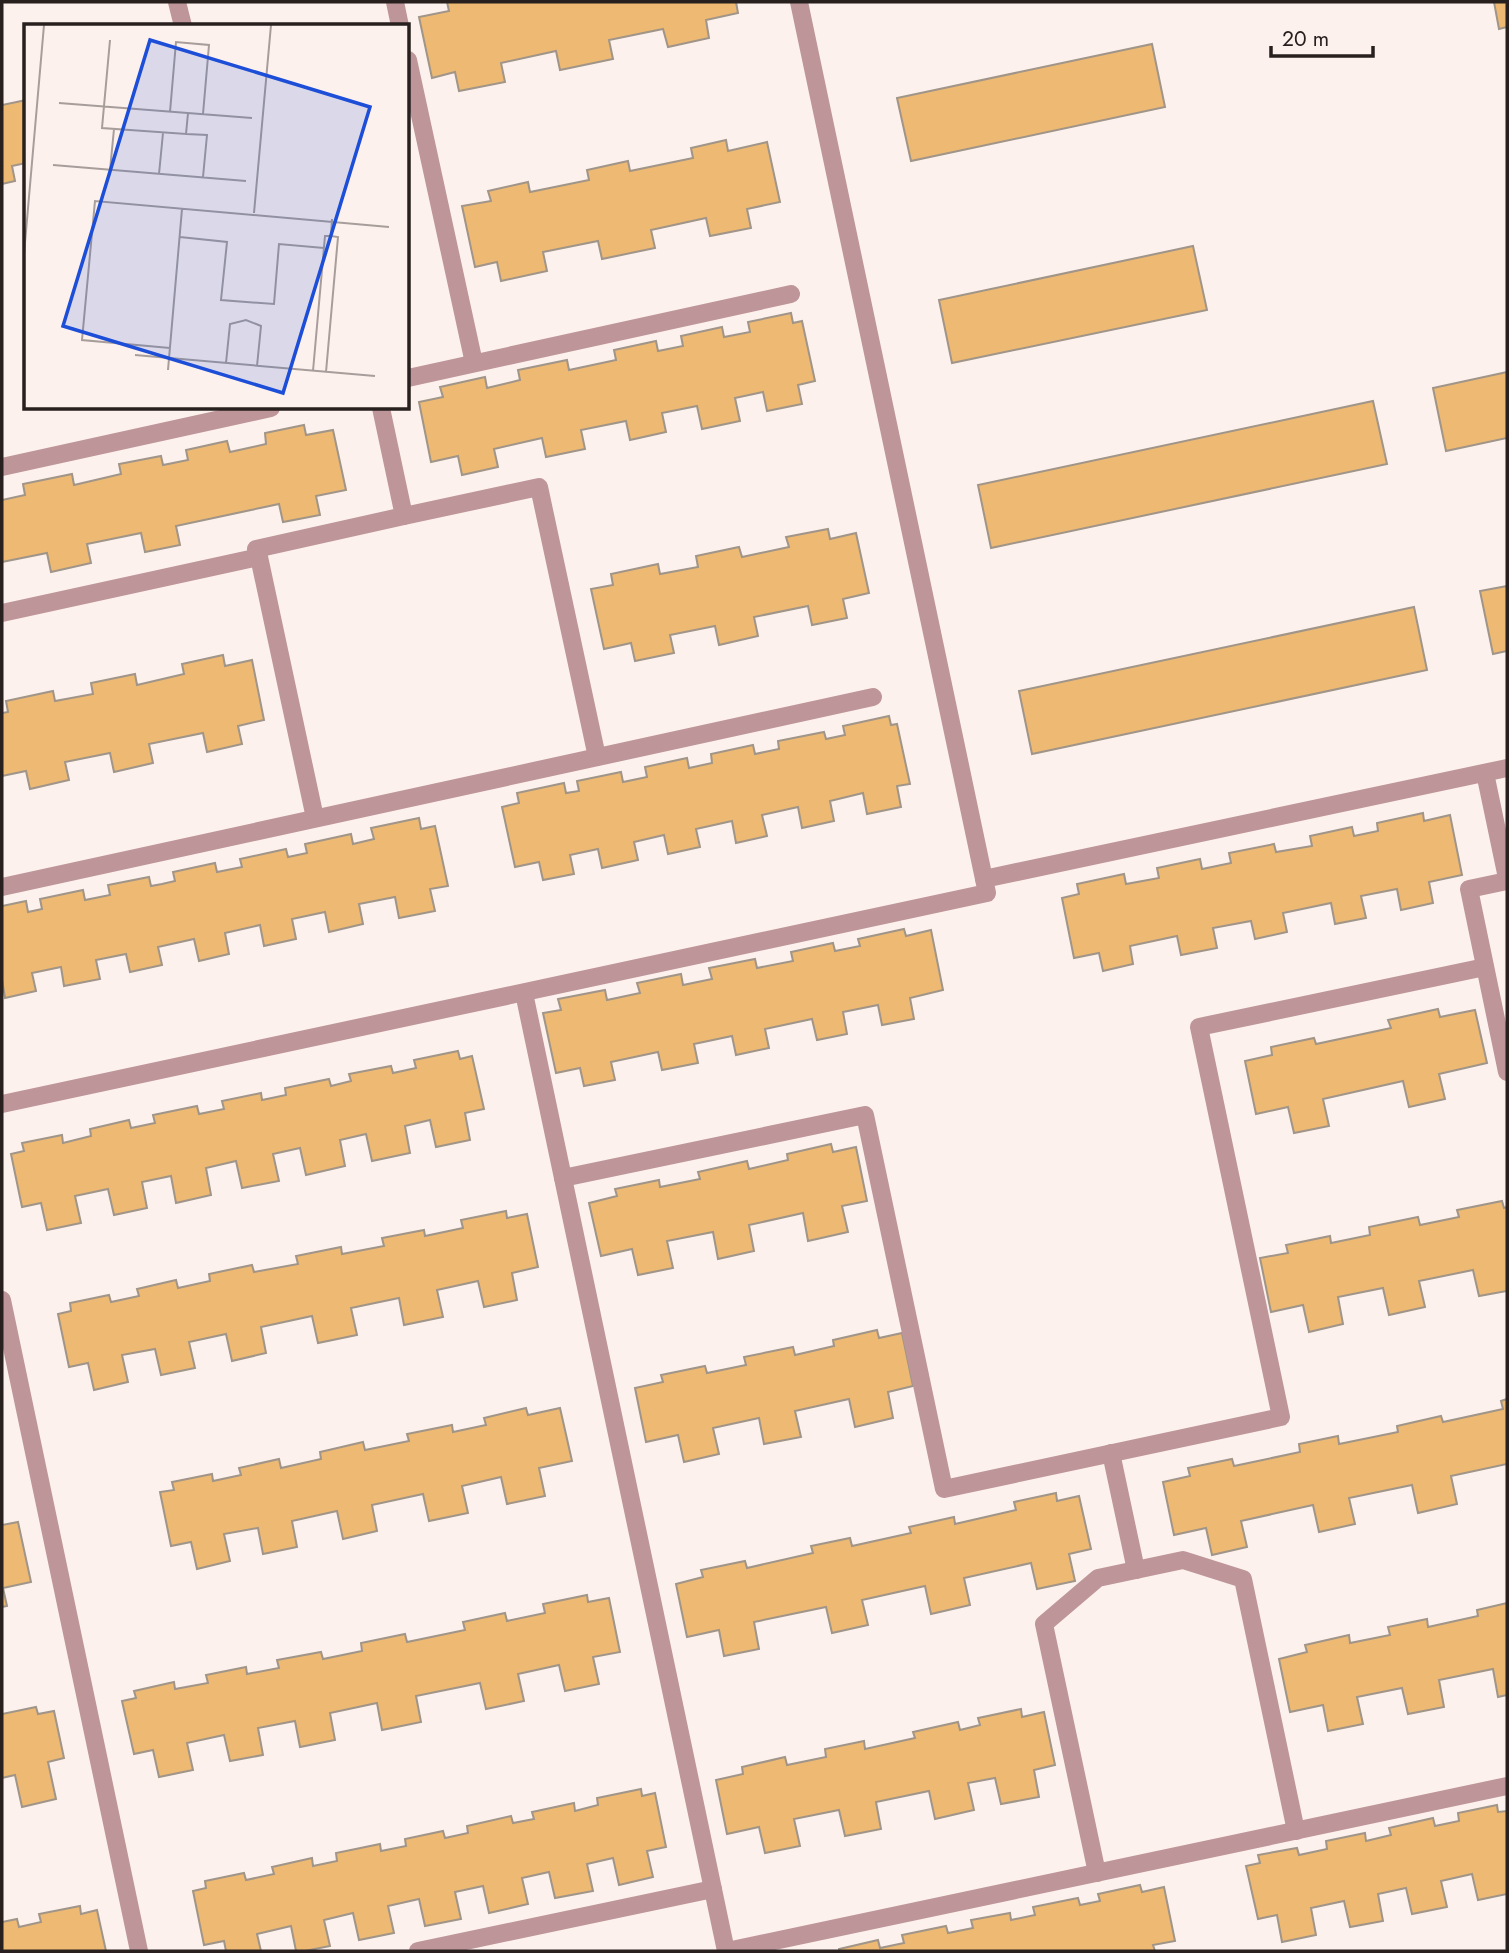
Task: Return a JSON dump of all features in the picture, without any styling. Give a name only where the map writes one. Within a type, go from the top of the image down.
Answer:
[{"type":"lane","points":[[177,2],[182,24]]},
{"type":"lane","points":[[395,2],[400,24]]},
{"type":"lane","points":[[2,1104],[987,893],[799,2]]},
{"type":"lane","points":[[410,69],[474,363]]},
{"type":"lane","points":[[410,378],[791,294]]},
{"type":"lane","points":[[2,467],[259,410]]},
{"type":"lane","points":[[381,410],[404,516]]},
{"type":"lane","points":[[315,818],[257,549],[538,487],[597,757]]},
{"type":"lane","points":[[2,613],[258,557]]},
{"type":"lane","points":[[2,887],[873,697]]},
{"type":"lane","points":[[984,879],[1507,768]]},
{"type":"lane","points":[[1485,773],[1507,880],[1469,889],[1507,1072]]},
{"type":"lane","points":[[563,1178],[865,1115],[944,1489],[1281,1417],[1199,1027],[1485,967]]},
{"type":"lane","points":[[524,993],[727,1951],[1507,1786]]},
{"type":"lane","points":[[2,1300],[139,1951]]},
{"type":"lane","points":[[1111,1453],[1136,1570]]},
{"type":"lane","points":[[1097,1873],[1044,1624],[1098,1578],[1183,1560],[1243,1579],[1296,1831]]},
{"type":"lane","points":[[418,1951],[713,1889]]},
{"type":"building","points":[[447,2],[736,2],[738,13],[706,20],[709,38],[668,47],[663,29],[609,40],[613,59],[560,70],[556,51],[501,63],[505,82],[459,91],[455,72],[432,78],[419,17],[449,11]]},
{"type":"building","points":[[1494,2],[1507,2],[1507,27],[1499,29]]},
{"type":"building","points":[[1152,44],[1165,107],[911,161],[897,98]]},
{"type":"building","points":[[24,100],[24,163],[12,166],[15,181],[2,184],[2,105]]},
{"type":"building","points":[[726,140],[728,151],[767,142],[780,202],[747,209],[751,228],[710,236],[706,218],[651,230],[655,248],[602,259],[598,241],[543,252],[547,271],[501,281],[497,262],[475,267],[462,206],[491,201],[488,191],[528,182],[530,192],[589,180],[587,170],[628,161],[630,171],[693,158],[691,148]]},
{"type":"building","points":[[1193,246],[1207,310],[952,363],[939,300]]},
{"type":"building","points":[[791,313],[793,323],[802,321],[815,381],[798,385],[802,404],[767,411],[763,392],[735,398],[740,421],[702,429],[697,406],[662,413],[666,432],[630,440],[626,421],[581,430],[585,449],[546,457],[542,438],[494,449],[498,467],[462,475],[458,456],[431,462],[419,402],[443,397],[440,387],[485,377],[487,388],[520,380],[518,370],[567,360],[569,370],[616,360],[614,350],[656,341],[658,351],[683,346],[681,336],[722,327],[724,337],[750,332],[748,322]]},
{"type":"building","points":[[1507,372],[1507,438],[1446,451],[1433,388]]},
{"type":"building","points":[[1373,401],[1387,464],[991,548],[978,485]]},
{"type":"building","points":[[304,425],[306,435],[333,430],[346,490],[316,496],[320,515],[283,522],[279,504],[176,526],[180,545],[145,552],[141,533],[87,544],[91,563],[51,572],[47,553],[2,562],[2,500],[25,495],[23,484],[72,474],[74,485],[121,474],[119,464],[161,456],[163,465],[188,460],[186,450],[227,441],[230,452],[266,444],[265,433]]},
{"type":"building","points":[[828,529],[830,539],[856,533],[869,593],[843,599],[847,618],[812,625],[808,606],[754,617],[758,636],[719,645],[715,626],[670,635],[674,653],[635,661],[631,643],[604,649],[591,589],[613,585],[611,574],[658,564],[660,574],[698,567],[696,556],[739,547],[742,557],[789,547],[786,537]]},
{"type":"building","points":[[1507,586],[1507,651],[1493,654],[1480,591]]},
{"type":"building","points":[[1414,607],[1427,670],[1032,754],[1019,691]]},
{"type":"building","points":[[223,655],[225,666],[252,660],[264,720],[238,726],[242,744],[207,752],[203,733],[149,744],[153,763],[114,772],[110,753],[65,762],[69,780],[30,789],[26,771],[2,776],[2,713],[8,712],[6,701],[53,691],[55,701],[93,694],[91,683],[135,674],[137,685],[184,674],[182,664]]},
{"type":"building","points":[[889,716],[891,725],[897,724],[910,784],[897,786],[901,807],[867,814],[863,793],[830,801],[834,821],[802,828],[798,807],[762,815],[767,836],[736,843],[732,821],[696,829],[700,847],[668,854],[664,835],[634,842],[638,860],[602,868],[598,849],[570,855],[574,874],[543,880],[539,862],[515,867],[502,807],[519,803],[517,793],[564,783],[566,793],[579,791],[577,781],[621,772],[623,782],[647,777],[645,767],[687,758],[689,768],[712,763],[711,754],[753,745],[755,754],[779,749],[778,741],[824,732],[826,739],[845,735],[843,726]]},
{"type":"building","points":[[1423,813],[1424,821],[1450,815],[1462,875],[1429,882],[1433,903],[1401,910],[1397,889],[1361,896],[1366,918],[1335,924],[1331,903],[1283,913],[1287,932],[1255,939],[1251,921],[1213,928],[1217,948],[1181,955],[1177,936],[1130,946],[1133,964],[1103,971],[1099,953],[1074,958],[1062,898],[1079,894],[1077,884],[1124,874],[1126,884],[1159,878],[1157,868],[1200,859],[1202,869],[1231,863],[1229,853],[1274,844],[1276,852],[1312,846],[1310,836],[1352,827],[1354,836],[1378,831],[1377,823]]},
{"type":"building","points":[[419,818],[421,829],[435,826],[448,886],[430,889],[435,911],[399,918],[395,897],[359,904],[363,924],[329,932],[325,912],[292,919],[296,939],[264,946],[260,925],[225,933],[229,954],[199,961],[194,939],[158,947],[162,965],[130,972],[126,954],[96,960],[100,979],[64,986],[61,967],[32,973],[36,991],[5,998],[2,980],[2,906],[26,901],[28,912],[42,909],[40,899],[83,890],[85,900],[110,895],[108,885],[149,877],[151,886],[162,884],[175,881],[173,872],[215,863],[217,872],[242,867],[240,859],[286,849],[288,857],[307,853],[305,844],[351,834],[353,844],[374,839],[371,828]]},
{"type":"building","points":[[904,929],[906,936],[931,930],[943,990],[910,998],[914,1019],[882,1025],[878,1005],[843,1012],[847,1034],[817,1040],[812,1019],[765,1029],[769,1048],[736,1055],[732,1036],[694,1044],[698,1063],[662,1070],[658,1052],[611,1062],[615,1080],[584,1086],[580,1068],[556,1073],[543,1013],[561,1010],[558,999],[605,990],[607,1000],[640,993],[637,983],[681,974],[683,985],[712,979],[709,968],[755,959],[757,968],[793,961],[791,952],[833,943],[835,951],[860,946],[858,939]]},
{"type":"building","points":[[1438,1009],[1440,1017],[1475,1010],[1487,1063],[1439,1074],[1445,1099],[1409,1107],[1403,1081],[1323,1099],[1329,1126],[1294,1133],[1288,1107],[1256,1114],[1245,1061],[1272,1055],[1271,1047],[1314,1038],[1316,1044],[1391,1028],[1388,1020]]},
{"type":"building","points":[[458,1051],[460,1059],[472,1056],[484,1109],[465,1113],[470,1140],[436,1147],[430,1120],[405,1126],[410,1153],[372,1161],[366,1134],[340,1140],[345,1166],[306,1175],[300,1148],[273,1154],[279,1181],[242,1188],[236,1161],[206,1168],[211,1195],[176,1203],[171,1176],[142,1182],[147,1208],[114,1215],[108,1189],[75,1196],[81,1223],[47,1230],[41,1203],[22,1207],[11,1154],[24,1151],[22,1143],[62,1135],[63,1143],[91,1136],[90,1129],[129,1120],[131,1128],[155,1123],[153,1115],[197,1106],[199,1114],[224,1109],[222,1101],[261,1093],[262,1100],[286,1095],[285,1088],[329,1079],[331,1086],[351,1081],[349,1074],[391,1066],[393,1073],[416,1068],[414,1060]]},
{"type":"building","points":[[831,1144],[833,1152],[856,1147],[867,1201],[842,1206],[848,1232],[808,1241],[803,1213],[749,1225],[754,1251],[718,1259],[713,1232],[667,1241],[673,1268],[638,1275],[632,1249],[601,1256],[589,1203],[617,1196],[615,1189],[659,1180],[660,1187],[700,1179],[698,1172],[747,1161],[749,1169],[788,1160],[787,1154]]},
{"type":"building","points":[[1502,1201],[1504,1208],[1507,1207],[1507,1291],[1479,1296],[1473,1270],[1419,1281],[1425,1307],[1389,1315],[1383,1288],[1338,1297],[1343,1324],[1309,1332],[1303,1305],[1271,1312],[1260,1258],[1288,1253],[1286,1245],[1330,1236],[1331,1243],[1370,1235],[1369,1227],[1418,1217],[1420,1225],[1459,1217],[1457,1210]]},
{"type":"building","points":[[506,1211],[507,1218],[527,1214],[538,1267],[512,1273],[517,1300],[484,1307],[478,1281],[437,1290],[443,1317],[404,1325],[399,1298],[351,1308],[357,1335],[318,1343],[312,1316],[261,1327],[266,1353],[232,1361],[226,1334],[189,1342],[195,1368],[161,1375],[155,1349],[122,1355],[128,1382],[94,1390],[88,1363],[69,1367],[58,1314],[71,1311],[70,1303],[109,1295],[111,1302],[139,1296],[137,1289],[176,1280],[178,1288],[210,1281],[209,1274],[252,1265],[254,1272],[298,1264],[296,1256],[341,1247],[342,1254],[384,1246],[382,1238],[424,1230],[425,1236],[463,1228],[461,1220]]},
{"type":"building","points":[[877,1330],[879,1338],[902,1333],[913,1386],[888,1392],[893,1418],[855,1427],[849,1399],[795,1411],[801,1437],[764,1444],[759,1418],[713,1428],[719,1454],[684,1462],[678,1435],[646,1442],[635,1388],[663,1382],[661,1375],[705,1366],[707,1373],[746,1365],[744,1357],[793,1347],[795,1355],[834,1346],[833,1340]]},
{"type":"building","points":[[1507,1399],[1507,1464],[1451,1476],[1457,1504],[1418,1513],[1412,1485],[1349,1498],[1355,1524],[1319,1532],[1313,1505],[1241,1521],[1247,1547],[1212,1555],[1206,1528],[1174,1535],[1163,1482],[1190,1476],[1188,1468],[1232,1459],[1234,1466],[1300,1452],[1299,1444],[1338,1436],[1339,1444],[1398,1432],[1397,1426],[1441,1416],[1443,1422],[1503,1409],[1501,1401]]},
{"type":"building","points":[[526,1408],[528,1415],[560,1408],[572,1461],[539,1468],[545,1496],[507,1504],[501,1477],[462,1486],[468,1513],[429,1521],[423,1494],[372,1505],[377,1531],[343,1539],[337,1511],[292,1521],[297,1547],[263,1554],[258,1528],[224,1534],[230,1561],[197,1569],[191,1542],[171,1546],[160,1492],[174,1490],[172,1482],[212,1474],[213,1481],[241,1475],[239,1468],[279,1459],[281,1468],[321,1459],[320,1452],[363,1442],[365,1450],[409,1441],[407,1434],[452,1425],[453,1432],[486,1425],[484,1418]]},
{"type":"building","points":[[1056,1493],[1057,1501],[1079,1496],[1091,1549],[1069,1554],[1075,1581],[1037,1589],[1031,1563],[964,1578],[970,1605],[931,1614],[925,1586],[862,1600],[868,1625],[832,1633],[826,1607],[754,1622],[759,1649],[724,1656],[719,1630],[687,1637],[676,1584],[703,1577],[701,1570],[745,1561],[747,1568],[813,1553],[811,1546],[850,1538],[852,1546],[911,1533],[909,1527],[954,1517],[955,1524],[1016,1510],[1014,1502]]},
{"type":"building","points":[[18,1522],[31,1582],[3,1588],[7,1606],[2,1607],[2,1525]]},
{"type":"building","points":[[587,1595],[588,1602],[609,1598],[620,1652],[593,1657],[599,1684],[565,1691],[559,1665],[518,1674],[524,1701],[486,1709],[480,1683],[416,1696],[421,1722],[382,1730],[377,1703],[330,1713],[335,1740],[300,1747],[295,1721],[258,1728],[263,1755],[230,1761],[224,1735],[187,1743],[193,1770],[159,1777],[153,1750],[134,1754],[122,1701],[136,1698],[134,1691],[174,1682],[175,1689],[208,1683],[206,1675],[246,1667],[247,1674],[279,1668],[277,1660],[321,1652],[323,1659],[362,1651],[361,1643],[405,1634],[407,1642],[465,1630],[463,1622],[505,1613],[507,1621],[545,1613],[543,1604]]},
{"type":"building","points":[[1507,1603],[1507,1695],[1498,1697],[1493,1669],[1439,1680],[1444,1707],[1408,1714],[1402,1688],[1357,1697],[1363,1724],[1328,1731],[1323,1705],[1290,1712],[1279,1659],[1307,1652],[1305,1645],[1349,1635],[1350,1643],[1390,1635],[1388,1627],[1427,1619],[1428,1627],[1478,1616],[1477,1610]]},
{"type":"building","points":[[36,1707],[38,1714],[54,1711],[64,1758],[48,1762],[56,1799],[22,1807],[15,1775],[2,1778],[2,1714]]},
{"type":"building","points":[[1021,1709],[1022,1717],[1044,1712],[1055,1765],[1034,1770],[1039,1797],[1001,1804],[995,1778],[968,1783],[974,1810],[935,1819],[929,1791],[876,1802],[881,1829],[845,1836],[839,1810],[794,1819],[800,1846],[765,1853],[759,1827],[727,1834],[716,1780],[743,1774],[742,1767],[785,1757],[787,1765],[826,1757],[825,1749],[864,1741],[865,1749],[915,1738],[913,1732],[958,1722],[960,1730],[980,1725],[978,1718]]},
{"type":"building","points":[[641,1789],[642,1796],[655,1793],[666,1847],[647,1851],[653,1877],[619,1885],[613,1858],[587,1864],[593,1891],[555,1898],[549,1872],[522,1878],[528,1904],[489,1913],[483,1886],[455,1892],[461,1919],[425,1926],[419,1899],[388,1906],[394,1933],[359,1940],[353,1913],[324,1920],[330,1946],[296,1951],[291,1926],[257,1934],[261,1951],[226,1951],[224,1941],[204,1945],[193,1891],[206,1888],[205,1881],[244,1873],[246,1880],[274,1874],[272,1867],[312,1858],[313,1866],[337,1861],[336,1853],[380,1844],[381,1851],[406,1846],[405,1839],[443,1831],[445,1838],[468,1833],[467,1826],[511,1816],[513,1823],[534,1819],[532,1812],[574,1803],[575,1811],[598,1805],[597,1798]]},
{"type":"building","points":[[1497,1805],[1498,1812],[1507,1811],[1507,1894],[1478,1900],[1472,1874],[1441,1881],[1447,1907],[1412,1914],[1406,1888],[1378,1894],[1383,1921],[1350,1927],[1344,1901],[1311,1908],[1316,1935],[1282,1942],[1277,1915],[1258,1919],[1246,1866],[1260,1863],[1258,1855],[1297,1848],[1299,1855],[1327,1849],[1326,1841],[1365,1833],[1366,1841],[1391,1835],[1389,1828],[1433,1818],[1435,1826],[1459,1821],[1458,1813]]},
{"type":"building","points":[[1140,1885],[1142,1892],[1164,1887],[1175,1941],[1153,1945],[1155,1951],[839,1951],[878,1940],[880,1948],[904,1943],[902,1935],[946,1926],[948,1933],[973,1928],[971,1920],[1010,1913],[1011,1920],[1035,1915],[1033,1907],[1078,1898],[1080,1905],[1100,1901],[1098,1894]]},
{"type":"building","points":[[80,1906],[81,1914],[97,1910],[106,1951],[2,1951],[2,1922],[17,1919],[19,1927],[41,1922],[39,1914]]}]
